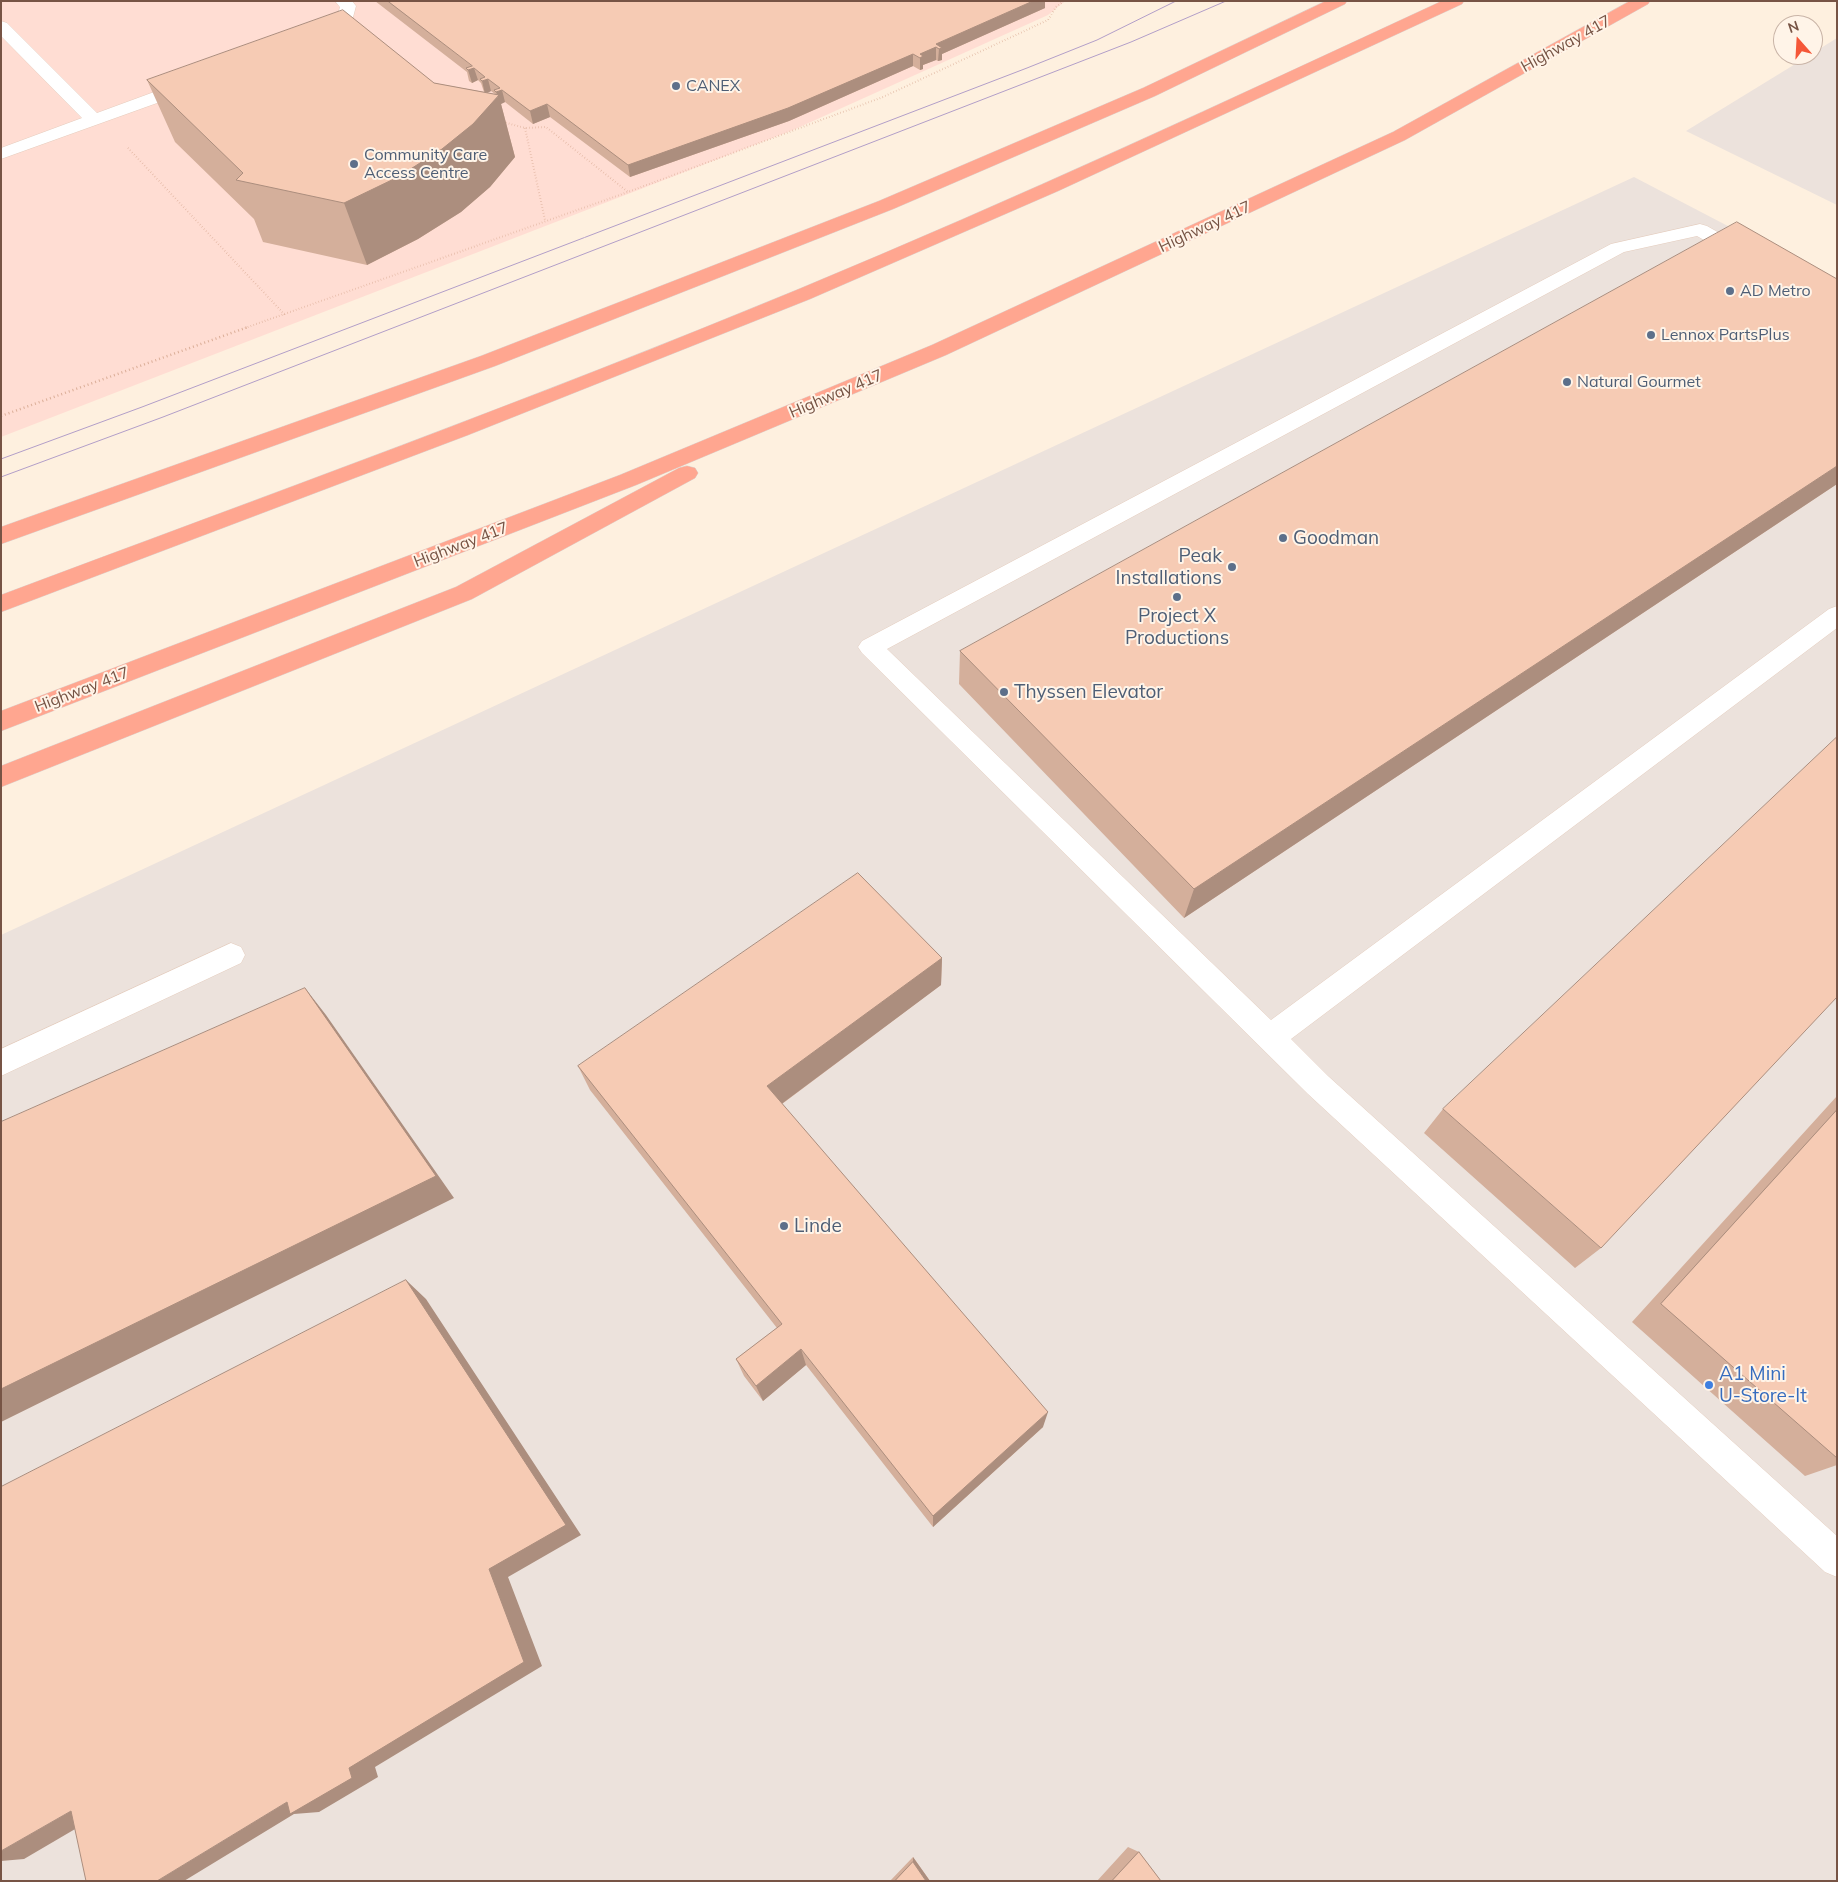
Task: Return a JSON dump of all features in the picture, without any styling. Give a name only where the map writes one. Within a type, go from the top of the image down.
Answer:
[{"type":"highway","points":[[1,536],[488,361],[886,205],[1149,92],[1339,1]]},
{"type":"highway","points":[[1,604],[565,390],[916,247],[1195,122],[1456,1]]},
{"type":"highway","name":"Highway 417","points":[[1,721],[628,480],[939,350],[1399,136],[1642,1]]},
{"type":"highway","points":[[1,777],[464,593],[820,400]]},
{"type":"lane","points":[[306,44],[341,32],[348,6],[343,1]]},
{"type":"lane","points":[[1,26],[93,119]]},
{"type":"lane","points":[[1,154],[93,119],[206,80]]},
{"type":"lane","points":[[1760,265],[1700,230],[1618,248],[870,647],[1332,1098],[1837,1560]]},
{"type":"lane","points":[[1270,1038],[1837,615]]},
{"type":"lane","points":[[1,1063],[231,955]]},
{"type":"path","points":[[1,416],[545,220],[628,192],[905,87],[1048,20],[1056,7],[1064,1]]},
{"type":"path","points":[[499,121],[524,128],[546,127],[628,192]]},
{"type":"path","points":[[524,128],[545,220]]},
{"type":"path","points":[[124,144],[285,315]]},
{"type":"shaded area","points":[[1,1],[1065,1],[1048,15],[793,130],[1,437]]},
{"type":"shaded area","points":[[1837,38],[1837,205],[1686,131],[1794,65],[1823,65],[1823,47]]},
{"type":"shaded area","points":[[1634,177],[1837,283],[1837,1881],[1,1881],[1,935]]},
{"type":"building","name":"CANEX","points":[[388,1],[1033,1],[936,44],[942,48],[936,47],[920,54],[923,56],[920,58],[913,54],[788,108],[628,165],[547,104],[530,111],[502,90],[496,92],[494,90],[500,88],[488,79],[482,81],[480,79],[485,77],[474,68],[468,70],[466,68],[472,66]]},
{"type":"building","points":[[343,10],[434,83],[499,95],[473,124],[442,149],[398,177],[344,203],[236,180],[243,173],[147,80]]},
{"type":"building","points":[[1737,222],[1837,279],[1837,466],[1194,889],[960,651]]},
{"type":"building","points":[[1837,737],[1837,997],[1601,1248],[1443,1109]]},
{"type":"building","name":"Linde","points":[[858,873],[942,958],[767,1086],[1048,1412],[933,1516],[801,1349],[756,1386],[736,1359],[782,1324],[578,1066]]},
{"type":"building","points":[[305,988],[436,1176],[1,1389],[1,1122]]},
{"type":"building","points":[[1837,1110],[1837,1458],[1661,1304]]},
{"type":"building","points":[[406,1280],[566,1525],[489,1569],[524,1662],[349,1768],[352,1778],[290,1814],[287,1802],[157,1881],[86,1881],[71,1811],[1,1851],[1,1487]]},
{"type":"building","points":[[1139,1852],[1161,1881],[1112,1881]]},
{"type":"building","points":[[913,1862],[926,1881],[895,1881]]},
{"type":"tram line","points":[[1,459],[142,407],[1027,68],[1097,40],[1176,1]]},
{"type":"tram line","points":[[1,477],[163,417],[1131,42],[1226,1]]},
{"type":"place","name":"CANEX","points":[[676,86]]},
{"type":"place","name":"Community Care Access Centre","points":[[354,164]]},
{"type":"place","name":"AD Metro","points":[[1730,291]]},
{"type":"place","name":"Lennox PartsPlus","points":[[1651,335]]},
{"type":"place","name":"Natural Gourmet","points":[[1567,382]]},
{"type":"place","name":"Goodman","points":[[1283,538]]},
{"type":"place","name":"Peak Installations","points":[[1232,567]]},
{"type":"place","name":"Project X Productions","points":[[1177,597]]},
{"type":"place","name":"Thyssen Elevator","points":[[1004,692]]},
{"type":"place","name":"Linde","points":[[784,1226]]},
{"type":"place","name":"A1 Mini U-Store-It","points":[[1709,1385]]}]
